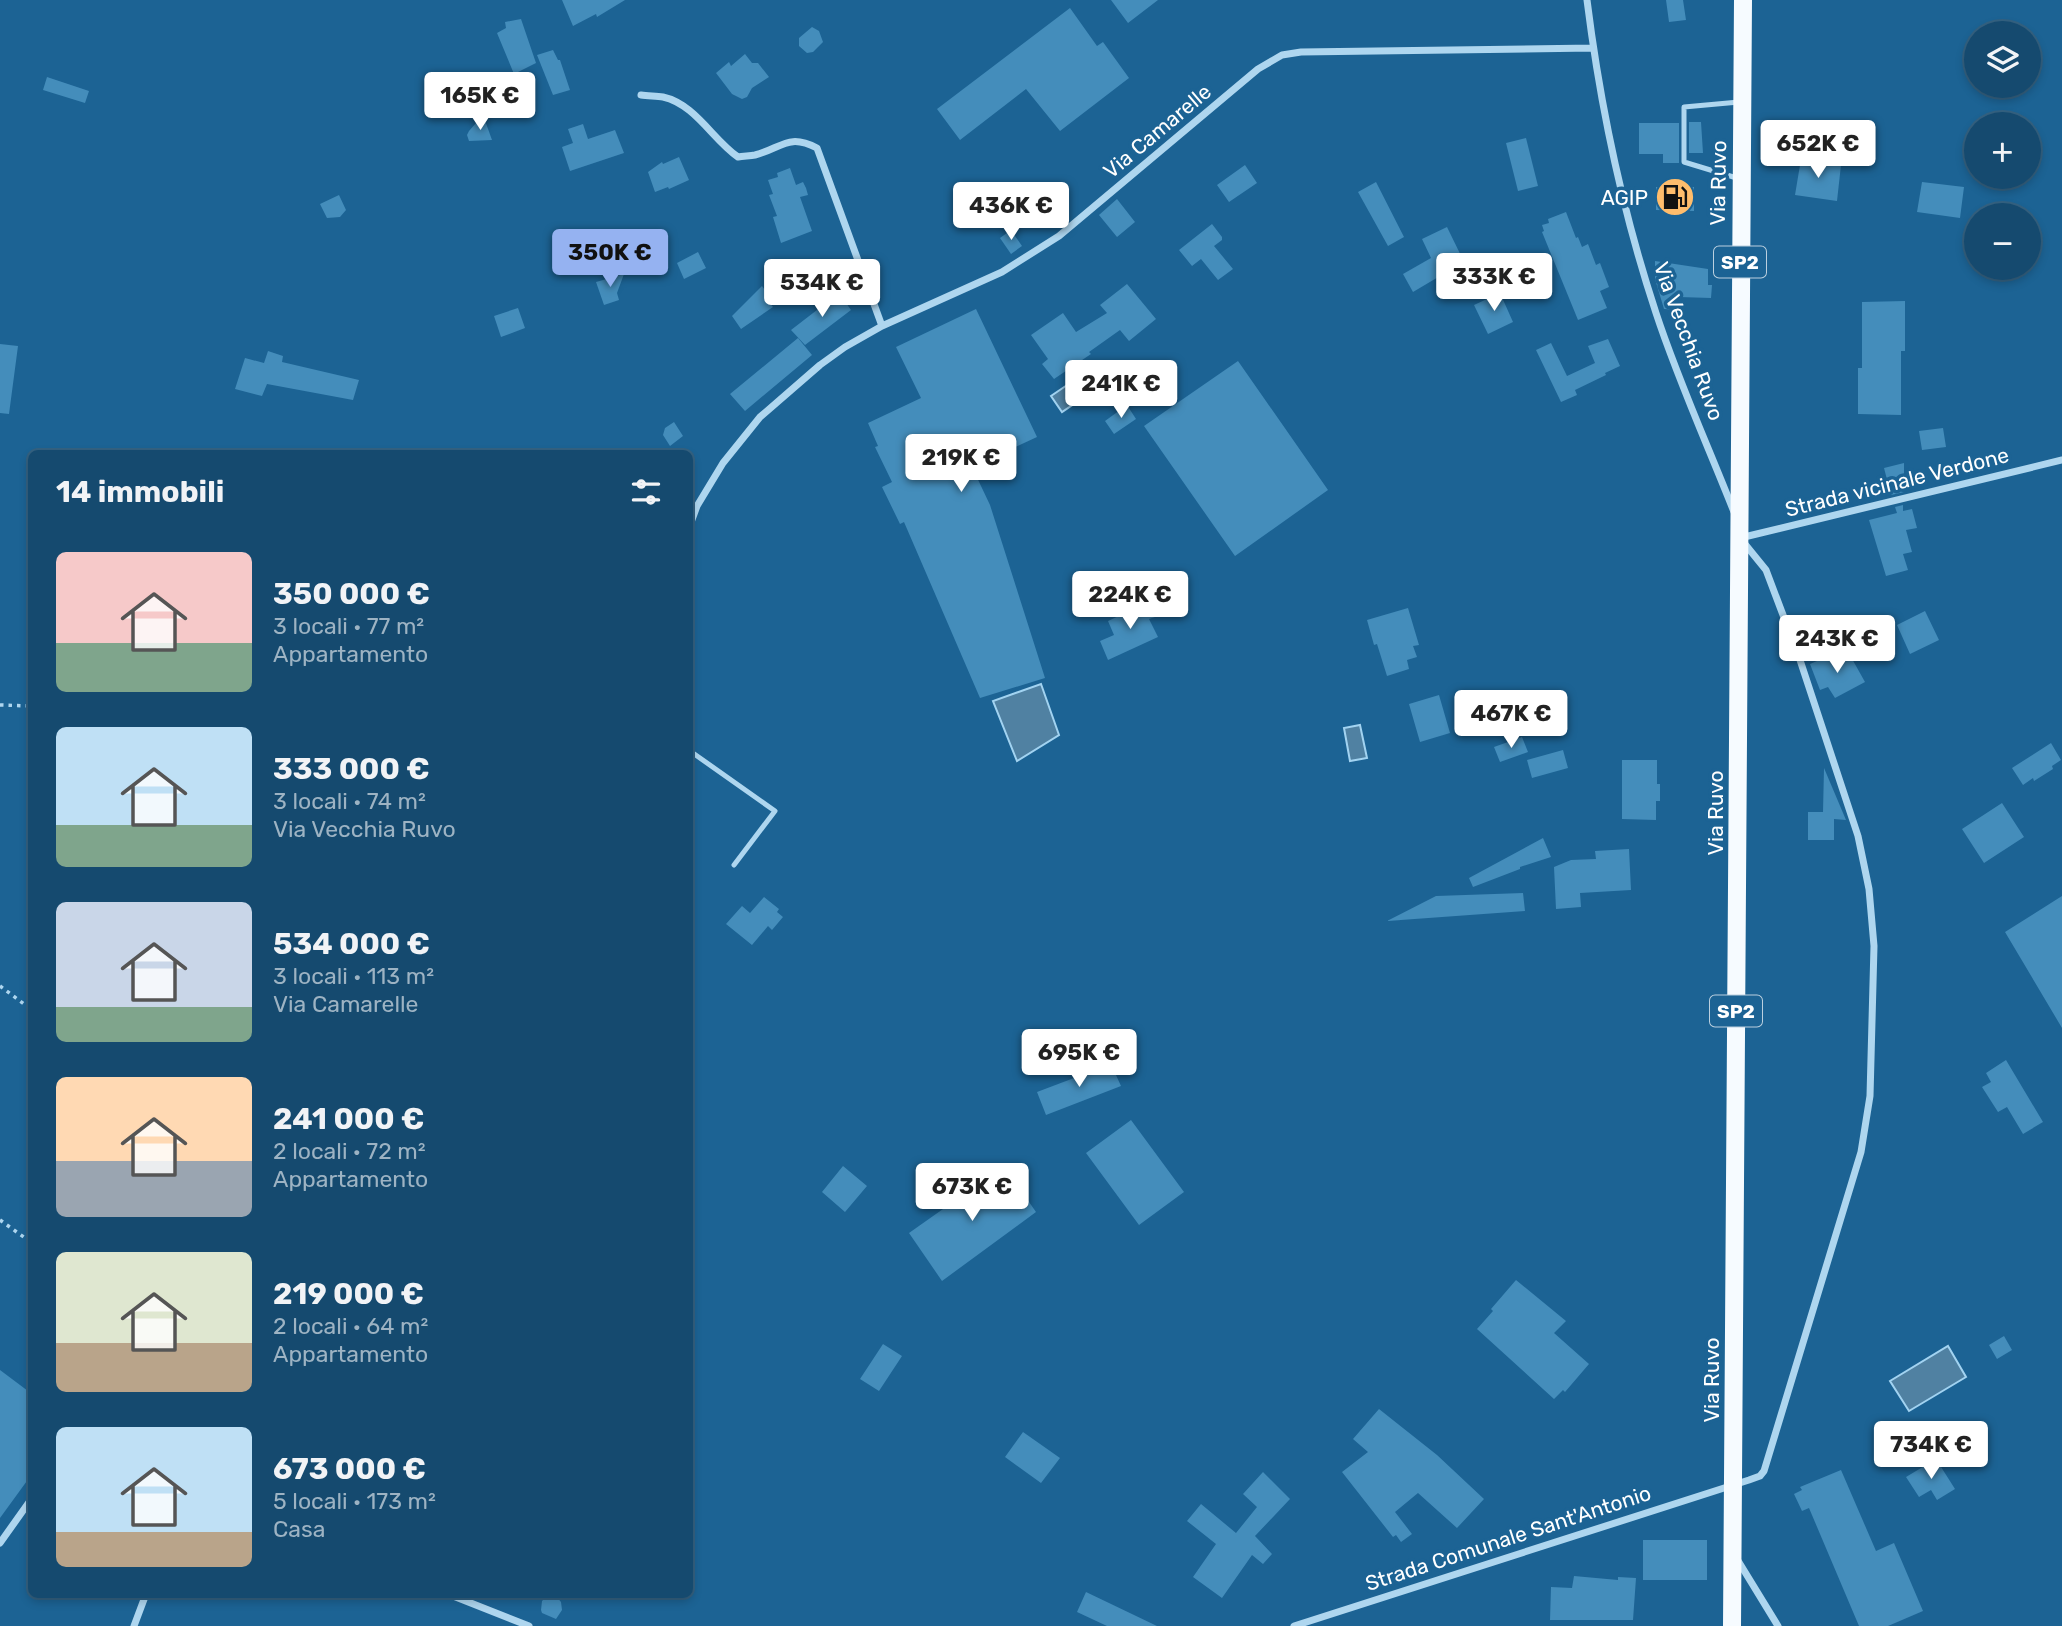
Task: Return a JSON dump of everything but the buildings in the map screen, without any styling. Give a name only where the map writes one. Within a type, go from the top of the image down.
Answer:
[{"type":"main road","name":"Via Ruvo","points":[[1732,1626],[1742,0]]},
{"type":"street","name":"Via Vecchia Ruvo","points":[[1587,0],[1593,48],[1616,167],[1656,313],[1739,532],[1766,570],[1800,660],[1865,861],[1874,946],[1870,1096],[1861,1152],[1769,1462],[1760,1476],[1733,1485]]},
{"type":"street","name":"Via Camarelle","points":[[693,516],[696,506],[723,463],[760,417],[820,365],[845,347],[883,326],[1002,272],[1059,236],[1258,69],[1282,55],[1315,52],[1593,48]]},
{"type":"street","points":[[641,95],[665,97],[685,108],[725,148],[738,157],[757,155],[784,142],[802,141],[817,148],[883,326]]},
{"type":"street","name":"Strada vicinale Verdone","points":[[1739,532],[2062,460]]},
{"type":"street","name":"Strada Comunale Sant'Antonio","points":[[1294,1626],[1733,1485]]},
{"type":"street","points":[[0,1543],[28,1504]]},
{"type":"street","points":[[1732,1552],[1778,1626]]},
{"type":"street","points":[[134,1626],[144,1598]]},
{"type":"street","points":[[458,1598],[529,1626]]},
{"type":"lane","points":[[1740,179],[1684,162],[1684,107],[1742,102]]},
{"type":"lane","points":[[693,753],[775,811],[734,865]]},
{"type":"path","points":[[0,705],[28,706]]},
{"type":"path","points":[[0,986],[28,1007]]},
{"type":"path","points":[[0,1220],[28,1240]]},
{"type":"water","points":[[1082,375],[1093,381],[1093,391],[1062,412],[1051,396]]},
{"type":"water","points":[[1041,684],[1059,735],[1017,761],[993,701]]},
{"type":"water","points":[[1360,725],[1367,758],[1350,761],[1344,728]]},
{"type":"water","points":[[1948,1346],[1966,1377],[1909,1411],[1890,1381]]},
{"type":"place","name":"AGIP","points":[[1675,197]]}]
